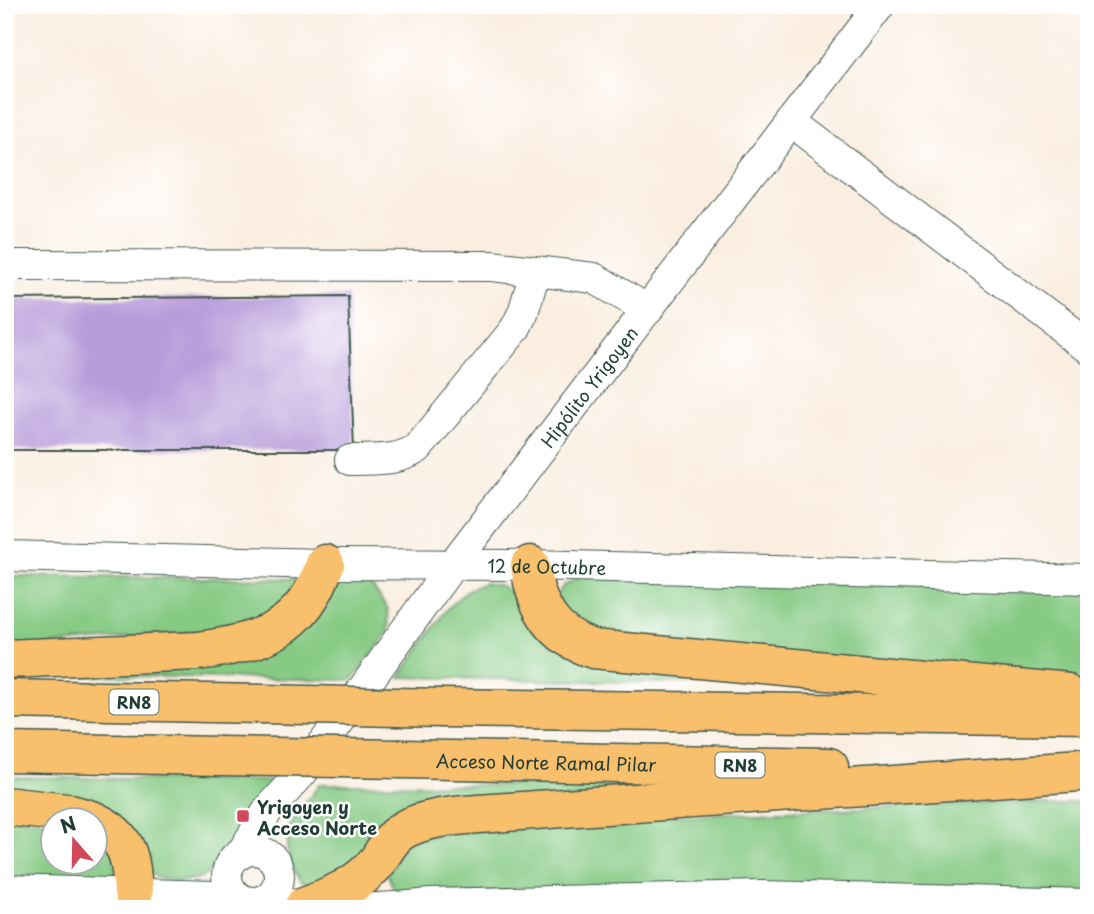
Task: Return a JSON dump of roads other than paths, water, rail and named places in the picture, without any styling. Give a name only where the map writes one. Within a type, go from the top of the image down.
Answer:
[{"type":"highway","points":[[5,659],[198,651],[252,641],[284,624],[303,606],[314,591],[325,564]]},
{"type":"highway","points":[[530,565],[535,592],[550,621],[571,640],[593,649],[1089,696]]},
{"type":"highway","name":"RN8","points":[[5,699],[1089,717]]},
{"type":"highway","name":"Acceso Norte Ramal Pilar","points":[[5,752],[1083,772]]},
{"type":"highway","points":[[281,886],[325,898],[342,890],[368,870],[392,839],[404,830],[426,822],[464,815],[1083,772]]},
{"type":"highway","points":[[5,806],[38,810]]},
{"type":"highway","points":[[108,828],[125,847],[131,865],[133,893]]},
{"type":"street","name":"Hipólito Yrigoyen","points":[[216,897],[234,858],[241,854],[268,810],[302,773],[453,564],[880,5]]},
{"type":"street","points":[[792,122],[1089,348]]},
{"type":"street","points":[[5,265],[492,266],[594,278],[648,310]]},
{"type":"street","points":[[350,460],[392,459],[406,456],[418,447],[514,330],[523,313],[535,272]]},
{"type":"street","name":"12 de Octubre","points":[[5,556],[325,564],[530,565],[1089,579]]},
{"type":"street","name":"Hipólito Yrigoyen","points":[[281,886],[280,830],[302,773]]},
{"type":"street","points":[[241,854],[247,851],[261,852],[281,886],[336,908],[762,897],[1089,904]]},
{"type":"street","points":[[5,890],[239,898],[253,902],[281,886]]},
{"type":"street","points":[[342,890],[375,892],[388,898],[396,908]]},
{"type":"place","name":"Yrigoyen y Acceso Norte","points":[[243,816]]}]
